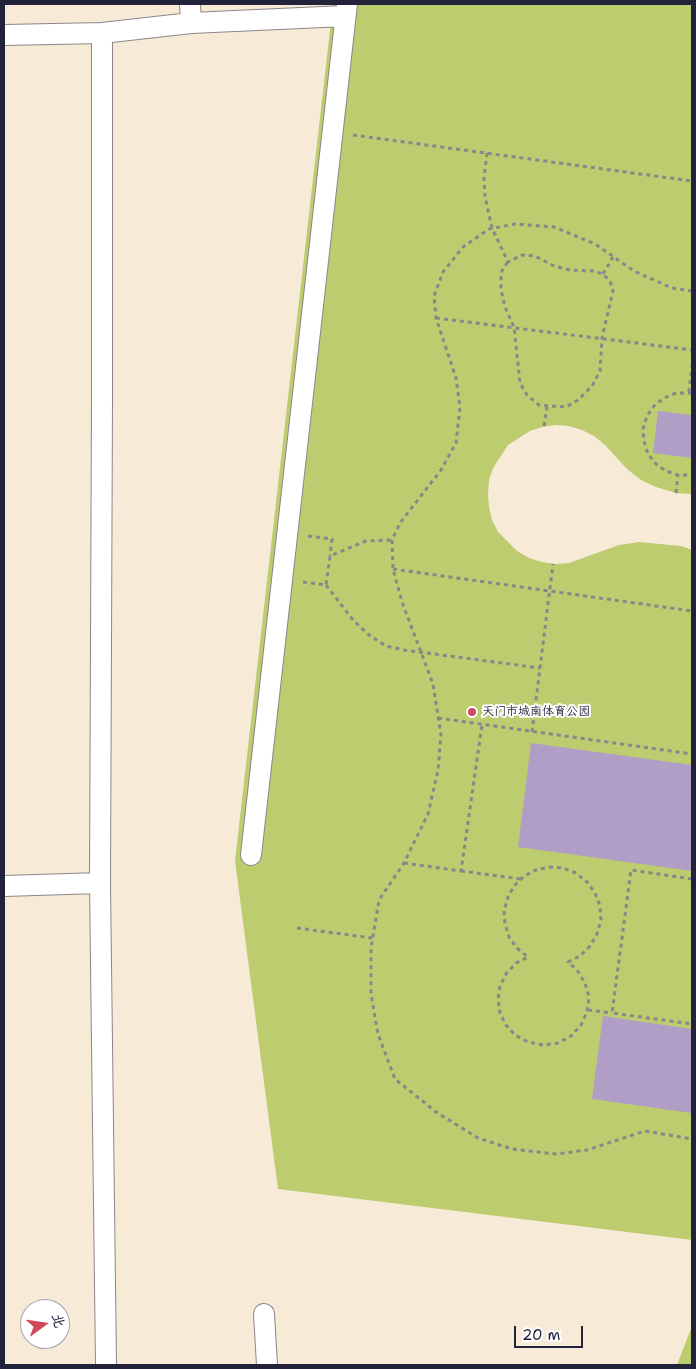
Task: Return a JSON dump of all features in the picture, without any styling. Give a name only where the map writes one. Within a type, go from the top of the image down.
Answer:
[{"type":"street","points":[[4,35],[102,33],[190,13],[346,10],[251,855]]},
{"type":"street","points":[[102,33],[100,883],[106,1365]]},
{"type":"street","points":[[4,886],[100,883]]},
{"type":"street","points":[[264,1314],[267,1365]]},
{"type":"path","points":[[332,132],[692,182]]},
{"type":"path","points":[[487,153],[484,197],[492,228],[508,262]]},
{"type":"path","points":[[692,291],[672,288],[634,271],[595,244],[554,227],[515,224],[492,228],[463,247],[442,272],[434,296],[436,318],[456,378],[460,407],[456,443],[441,470],[400,523],[392,540],[393,569],[402,602],[433,684],[441,735],[438,770],[428,814],[404,863],[379,900],[371,948],[371,994],[378,1034],[396,1079],[436,1112],[478,1138],[512,1149],[556,1154],[587,1150],[645,1131],[692,1138]]},
{"type":"path","points":[[522,255],[535,256],[554,266],[604,274],[610,281],[613,290],[602,338],[600,371],[592,386],[578,400],[566,407],[539,405],[527,395],[520,383],[514,327],[505,307],[501,290],[501,274],[508,262],[522,255]]},
{"type":"path","points":[[604,274],[613,257]]},
{"type":"path","points":[[436,318],[692,350]]},
{"type":"path","points":[[692,366],[690,393],[676,393],[664,398],[654,406],[647,416],[643,429],[644,442],[648,454],[656,464],[666,471],[678,475],[692,475]]},
{"type":"path","points":[[544,426],[547,407]]},
{"type":"path","points":[[676,493],[678,475]]},
{"type":"path","points":[[287,534],[332,539],[326,585]]},
{"type":"path","points":[[330,556],[366,541],[392,540]]},
{"type":"path","points":[[532,732],[553,564]]},
{"type":"path","points":[[393,569],[692,611]]},
{"type":"path","points":[[282,579],[326,585],[353,620],[369,635],[386,646],[421,653],[540,668]]},
{"type":"path","points":[[438,718],[692,754]]},
{"type":"path","points":[[461,871],[482,725]]},
{"type":"path","points":[[404,863],[521,879]]},
{"type":"path","points":[[549,867],[563,868],[576,873],[587,882],[595,893],[600,906],[601,920],[597,934],[590,946],[580,956],[568,962],[578,970],[585,982],[588,1010],[581,1025],[571,1036],[558,1043],[543,1045],[528,1042],[516,1035],[506,1025],[500,1012],[498,999],[500,986],[506,974],[516,964],[528,957],[513,943],[505,924],[504,911],[514,886],[521,879],[536,870],[549,867]]},
{"type":"path","points":[[612,1013],[631,870],[692,879]]},
{"type":"path","points":[[297,928],[372,938]]},
{"type":"path","points":[[588,1010],[692,1024]]},
{"type":"green space","name":"天门市城南体育公园","points":[[333,4],[692,4],[692,494],[676,493],[641,480],[627,469],[594,436],[569,426],[556,425],[530,431],[508,445],[493,468],[489,480],[488,494],[492,520],[498,532],[517,551],[529,558],[542,562],[555,564],[569,563],[619,545],[639,542],[681,546],[692,550],[692,1240],[278,1189],[235,861]]},
{"type":"green space","points":[[692,1326],[692,1365],[677,1365]]},
{"type":"building","points":[[658,411],[692,415],[692,458],[653,453]]},
{"type":"building","points":[[531,743],[692,765],[692,871],[518,847]]},
{"type":"building","points":[[603,1016],[692,1029],[692,1113],[592,1099]]},
{"type":"place","name":"天门市城南体育公园","points":[[472,712]]}]
